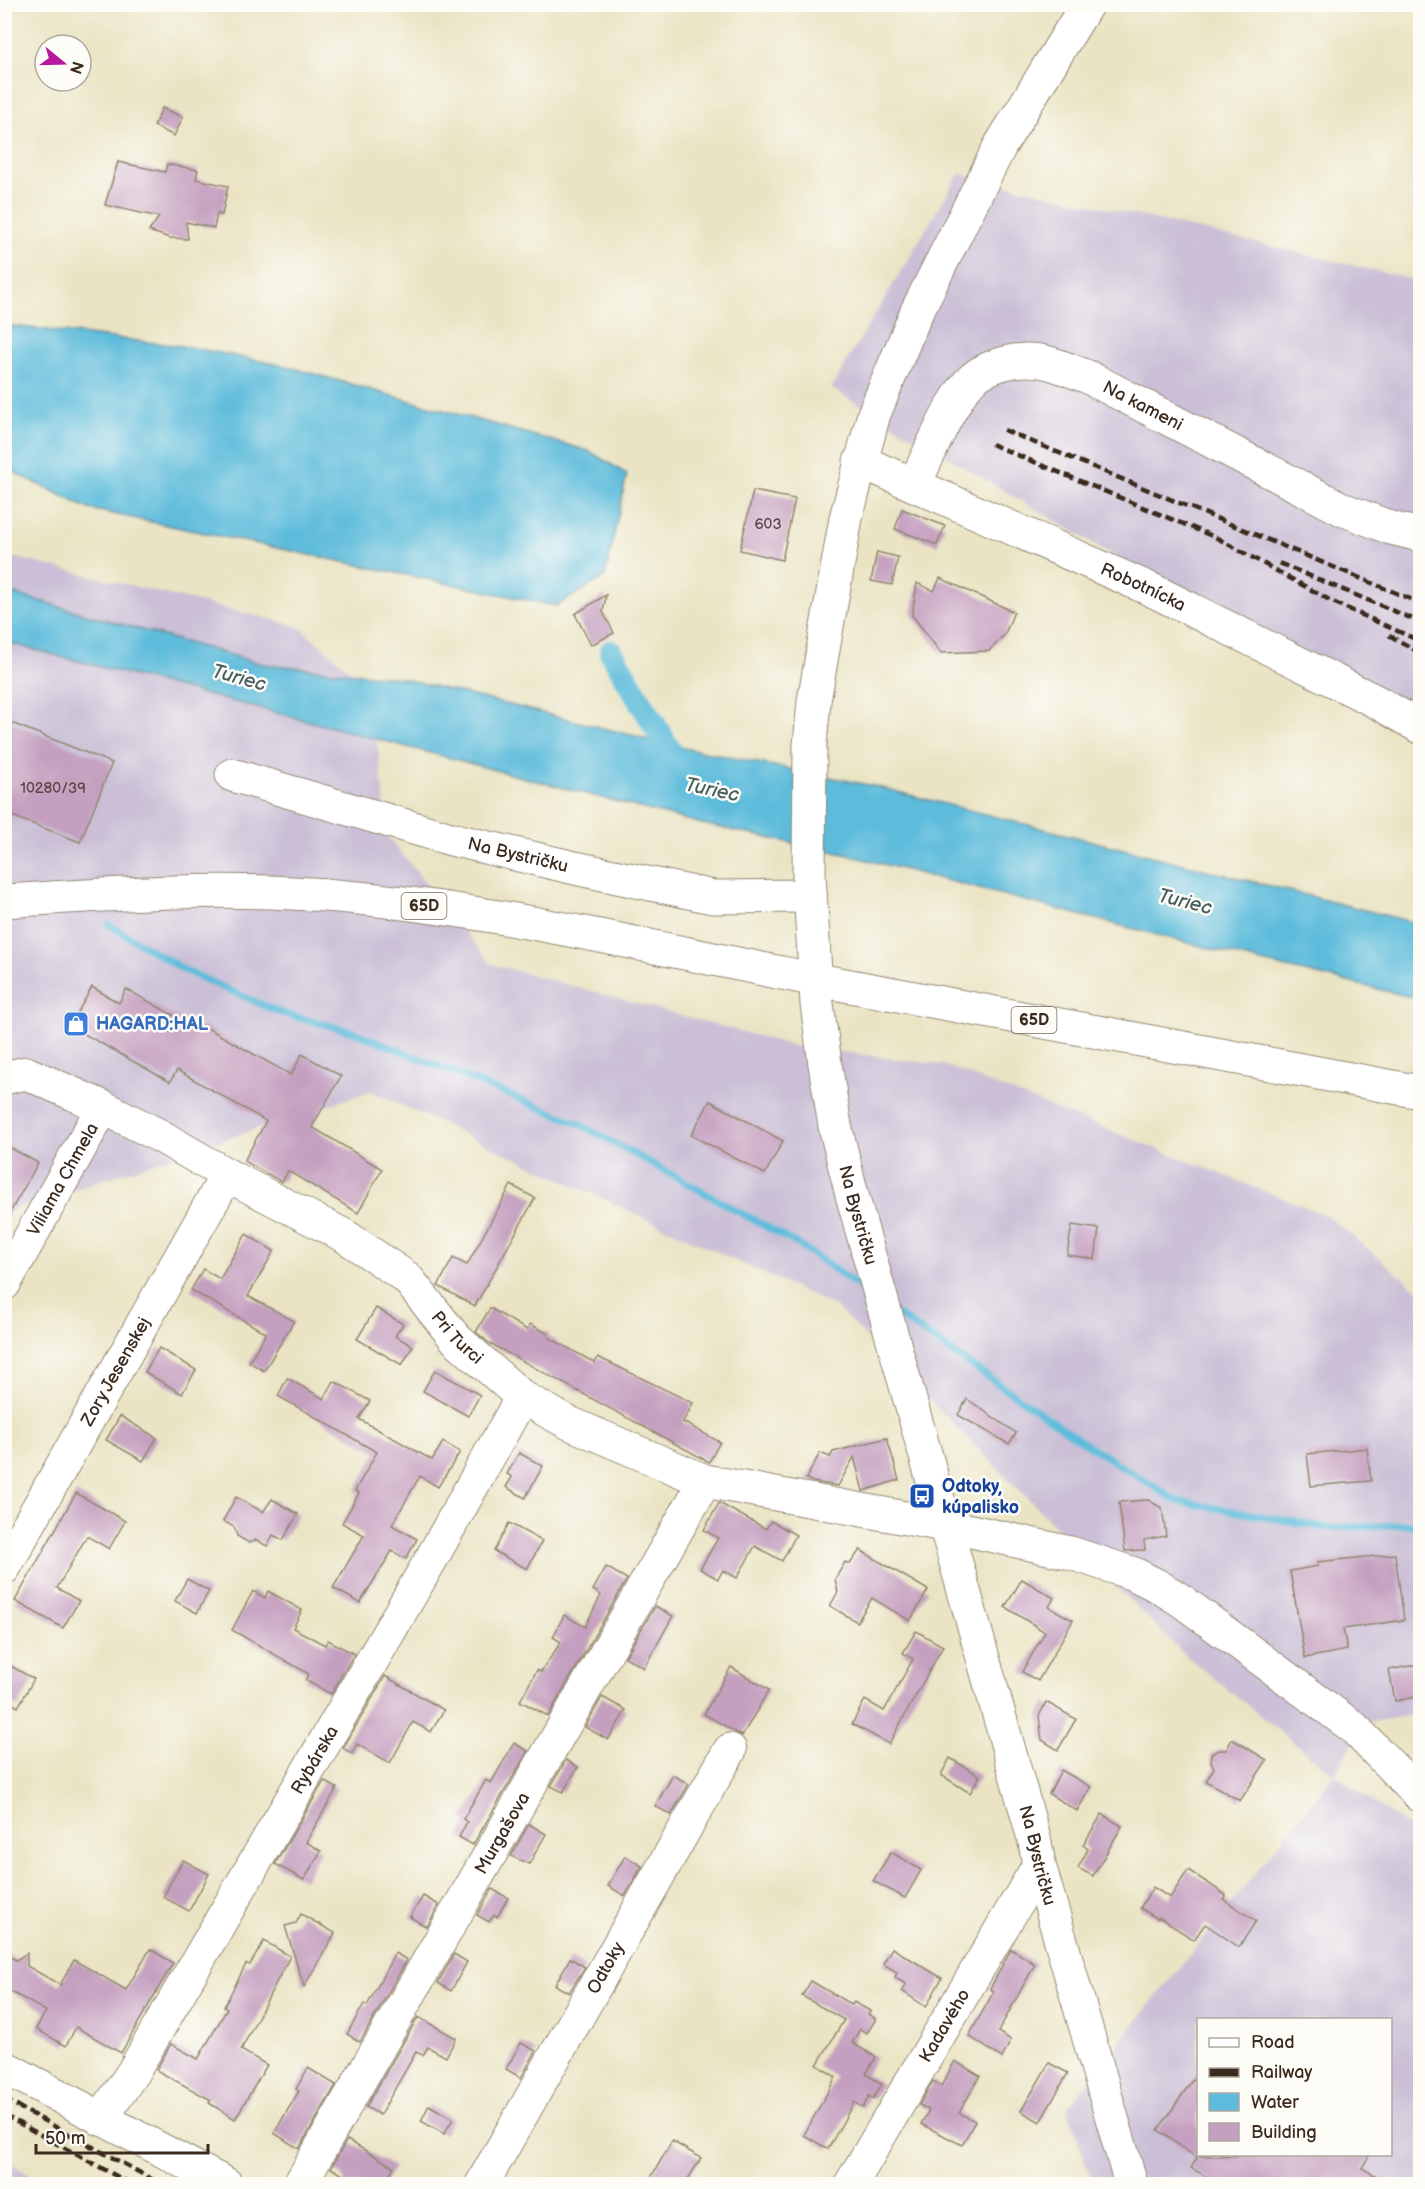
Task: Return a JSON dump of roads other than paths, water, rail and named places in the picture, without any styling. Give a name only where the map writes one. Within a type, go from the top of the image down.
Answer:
[{"type":"street","points":[[809,886],[810,745],[814,701],[846,518],[874,414],[917,311],[963,217],[1000,146],[1087,4]]},
{"type":"street","name":"Na kameni","points":[[914,485],[966,386],[985,371],[1002,364],[1021,360],[1043,361],[1088,377],[1342,509],[1391,528],[1420,535]]},
{"type":"street","name":"Robotnícka","points":[[860,461],[1152,590],[1377,702],[1420,727]]},
{"type":"street","name":"Na Bystričku","points":[[232,775],[451,839],[713,897],[809,886],[825,1064],[835,1126],[869,1263],[894,1342],[944,1526],[1035,1842],[1039,1865],[1131,2184]]},
{"type":"street","name":"65D","points":[[4,901],[203,891],[294,893],[429,907],[519,921],[816,980],[1420,1092]]},
{"type":"street","name":"Pri Turci","points":[[4,1078],[26,1073],[103,1107],[345,1236],[407,1278],[456,1339],[522,1397],[567,1422],[705,1481],[944,1526]]},
{"type":"street","name":"Viliama Chmela","points":[[4,1284],[103,1107]]},
{"type":"street","name":"Zory Jesenskej","points":[[4,1568],[227,1175]]},
{"type":"street","name":"Rybárska","points":[[101,2119],[133,2072],[433,1556],[522,1397]]},
{"type":"street","name":"Murgašova","points":[[300,2184],[705,1481]]},
{"type":"street","points":[[944,1526],[1071,1553],[1134,1574],[1158,1586],[1182,1601],[1353,1727],[1420,1796]]},
{"type":"street","name":"Odtoky","points":[[482,2184],[730,1750]]},
{"type":"street","name":"Kadavého","points":[[851,2184],[1039,1865]]},
{"type":"street","points":[[4,2067],[226,2184]]},
{"type":"water","points":[[4,325],[189,347],[286,366],[589,451],[627,474],[605,577],[556,606],[89,509],[5,468]]},
{"type":"water","name":"Turiec","points":[[4,591],[262,664],[401,678],[684,748],[874,786],[1420,924],[1420,999],[1262,962],[844,854],[698,823],[5,642]]},
{"type":"waterway","name":"Turiec","points":[[611,652],[682,771]]},
{"type":"waterway","points":[[109,925],[186,971],[281,1013],[354,1032],[578,1123],[801,1246],[867,1292]]},
{"type":"waterway","points":[[898,1315],[1083,1442],[1177,1501],[1327,1528],[1420,1524]]},
{"type":"railway","points":[[1004,430],[1420,603]]},
{"type":"railway","points":[[991,444],[1217,538],[1335,603],[1420,641]]},
{"type":"railway","points":[[1279,563],[1420,622]]},
{"type":"railway","points":[[1389,635],[1420,653]]},
{"type":"railway","points":[[4,2099],[161,2184]]},
{"type":"railway","points":[[4,2115],[131,2184]]},
{"type":"place","name":"HAGARD:HAL","points":[[76,1024]]},
{"type":"place","name":"Odtoky, kúpalisko","points":[[922,1496]]}]
